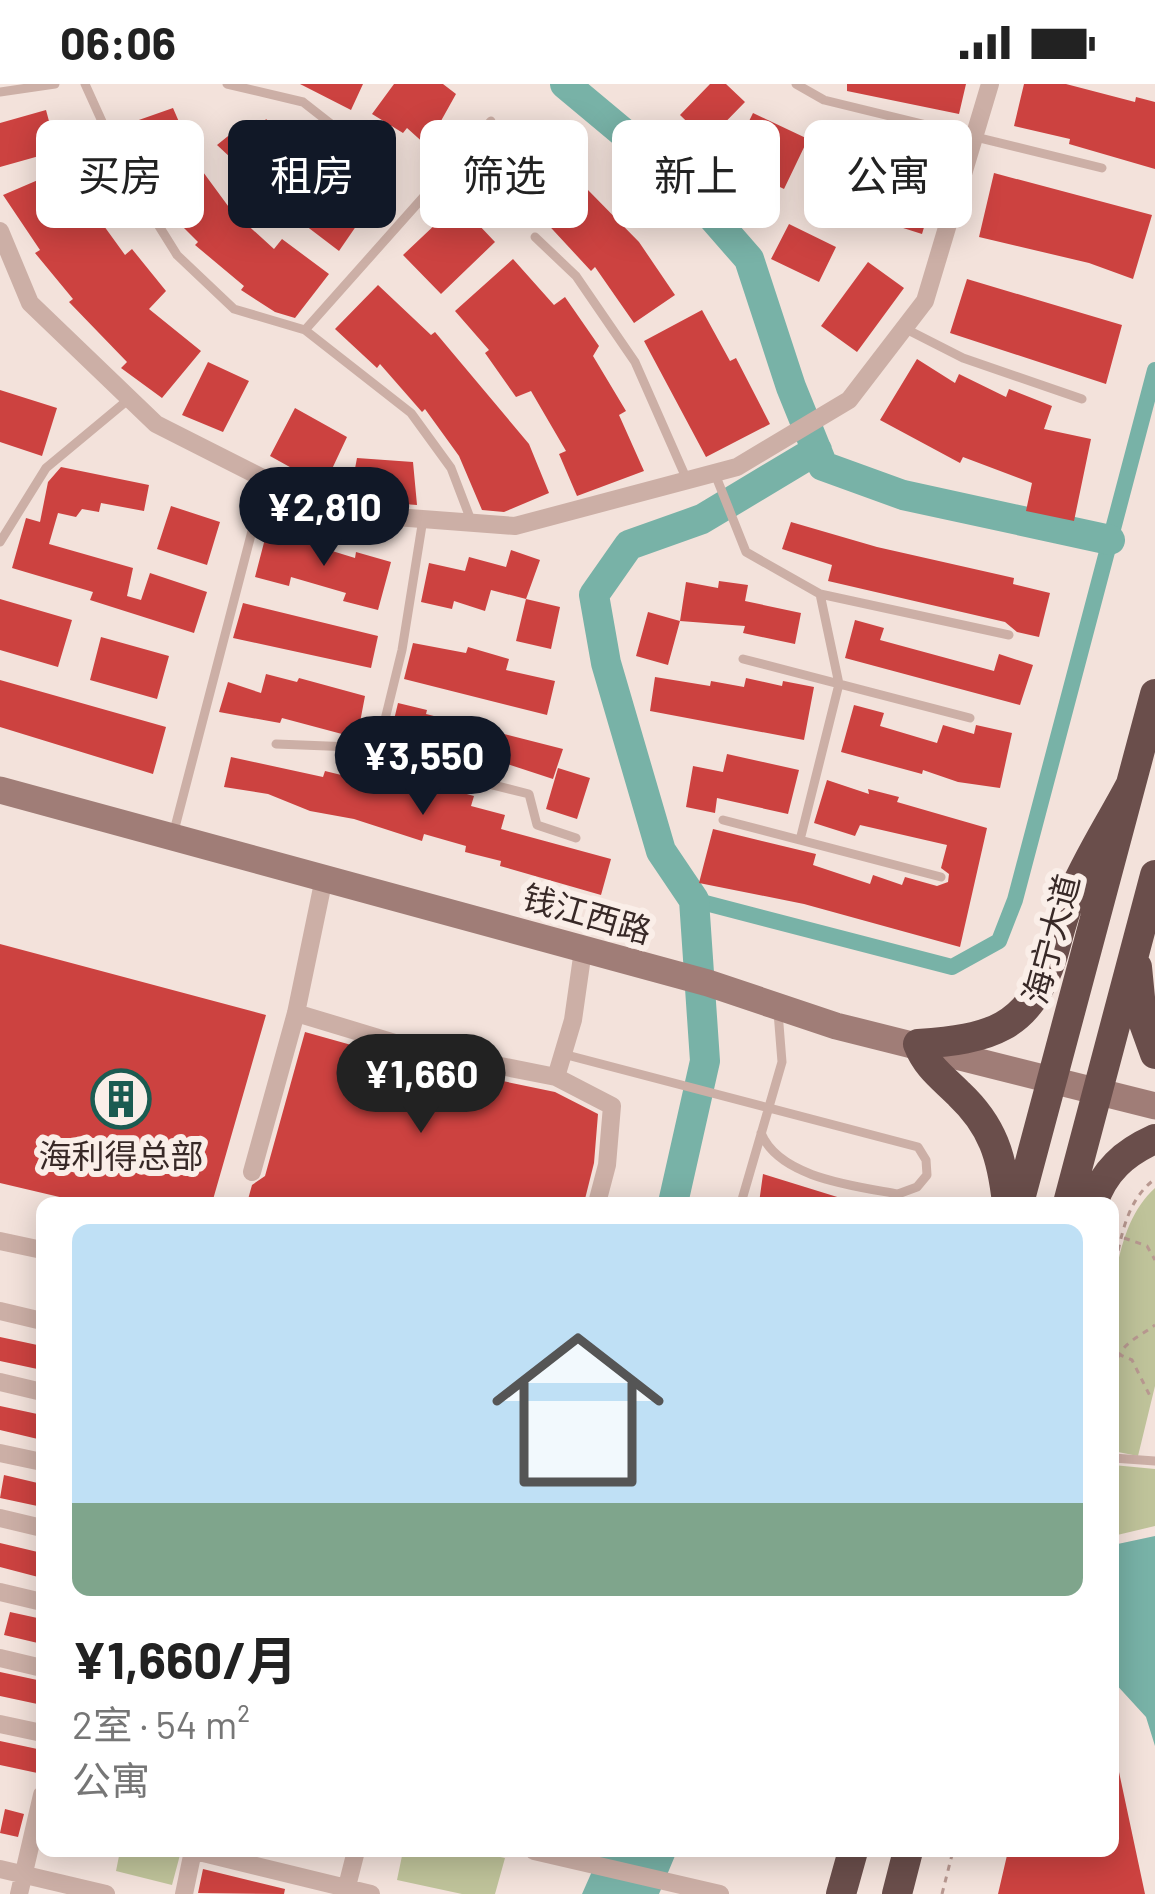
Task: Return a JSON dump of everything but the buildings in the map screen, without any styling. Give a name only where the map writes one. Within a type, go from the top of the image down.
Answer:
[{"type":"highway","name":"海宁大道","points":[[1021,1197],[1155,694]]},
{"type":"highway","points":[[1005,1197],[999,1148],[983,1119],[925,1062],[918,1044],[971,1040],[995,1032],[1021,1014],[1039,991],[1069,902],[1130,786]]},
{"type":"highway","points":[[1070,1197],[1155,875]]},
{"type":"highway","points":[[1135,950],[1142,1018],[1155,1054]]},
{"type":"highway","points":[[1095,1197],[1102,1178],[1114,1165],[1155,1139]]},
{"type":"highway","points":[[841,1894],[851,1857]]},
{"type":"highway","points":[[897,1894],[906,1857]]},
{"type":"main road","name":"钱江西路","points":[[0,790],[708,983],[836,1026],[1155,1106]]},
{"type":"street","points":[[0,231],[30,303],[155,424],[330,512],[514,526],[737,466],[849,400],[925,301],[990,84]]},
{"type":"street","points":[[252,1172],[296,1012],[324,878]]},
{"type":"street","points":[[556,1077],[573,1020],[583,950]]},
{"type":"street","points":[[296,1012],[415,1049],[556,1077],[612,1106],[607,1165],[599,1197]]},
{"type":"street","points":[[0,1241],[36,1249]]},
{"type":"street","points":[[0,1311],[36,1320]]},
{"type":"street","points":[[0,1382],[36,1391]]},
{"type":"street","points":[[0,1453],[36,1461]]},
{"type":"street","points":[[0,1518],[36,1527]]},
{"type":"street","points":[[0,1592],[36,1601]]},
{"type":"street","points":[[0,1658],[36,1667]]},
{"type":"street","points":[[0,1724],[36,1732]]},
{"type":"street","points":[[21,1884],[36,1820]]},
{"type":"street","points":[[184,1894],[193,1857]]},
{"type":"street","points":[[217,1857],[371,1894]]},
{"type":"street","points":[[345,1891],[354,1857]]},
{"type":"street","points":[[558,1857],[720,1894]]},
{"type":"street","points":[[0,1869],[21,1884],[106,1894]]},
{"type":"lane","points":[[0,92],[56,84]]},
{"type":"lane","points":[[85,84],[124,170],[177,255],[234,309],[304,330],[411,413],[451,468],[472,523]]},
{"type":"lane","points":[[227,84],[303,102],[326,120]]},
{"type":"lane","points":[[796,84],[824,100],[1102,168]]},
{"type":"lane","points":[[304,330],[420,200]]},
{"type":"lane","points":[[536,237],[576,276],[635,362],[687,480]]},
{"type":"lane","points":[[904,328],[963,358],[1082,399]]},
{"type":"lane","points":[[0,542],[46,468],[129,399]]},
{"type":"lane","points":[[715,473],[746,552],[820,594],[1009,635]]},
{"type":"lane","points":[[173,836],[265,479]]},
{"type":"lane","points":[[378,748],[402,650],[423,519]]},
{"type":"lane","points":[[800,840],[839,684],[820,594]]},
{"type":"lane","points":[[742,659],[970,718]]},
{"type":"lane","points":[[276,744],[378,748],[393,760],[529,794],[536,825],[576,838]]},
{"type":"lane","points":[[723,820],[941,878]]},
{"type":"lane","points":[[743,1197],[782,1062],[777,1006]]},
{"type":"lane","points":[[563,1054],[918,1147],[928,1175],[899,1197]]},
{"type":"lane","points":[[761,1132],[767,1149],[787,1164],[894,1197]]},
{"type":"lane","points":[[1119,1459],[1155,1462]]},
{"type":"path","points":[[1119,1247],[1132,1206],[1141,1190],[1155,1180]]},
{"type":"path","points":[[1121,1238],[1147,1246],[1155,1260]]},
{"type":"path","points":[[1119,1352],[1155,1325]]},
{"type":"path","points":[[1119,1355],[1132,1360],[1152,1400]]},
{"type":"path","points":[[942,1894],[951,1857]]},
{"type":"green space","points":[[1155,1188],[1155,1386],[1138,1456],[1119,1452],[1119,1262],[1136,1211]]},
{"type":"green space","points":[[1119,1466],[1155,1469],[1155,1526],[1119,1535]]},
{"type":"green space","points":[[119,1857],[179,1857],[172,1885],[116,1871]]},
{"type":"green space","points":[[402,1857],[505,1858],[495,1894],[462,1894],[397,1880]]},
{"type":"water","points":[[1155,1536],[1155,1746],[1146,1717],[1119,1688],[1119,1544]]},
{"type":"water","points":[[598,1857],[674,1857],[659,1894],[582,1894]]},
{"type":"waterway","points":[[565,84],[680,180],[749,259],[823,466],[903,495],[1110,540]]},
{"type":"waterway","points":[[694,900],[952,967],[999,941],[1015,900],[1155,370]]},
{"type":"waterway","points":[[674,1197],[705,1061],[694,900],[661,851],[606,663],[594,595],[629,545],[702,519],[817,450]]},
{"type":"place","name":"海利得总部","points":[[121,1099]]}]
